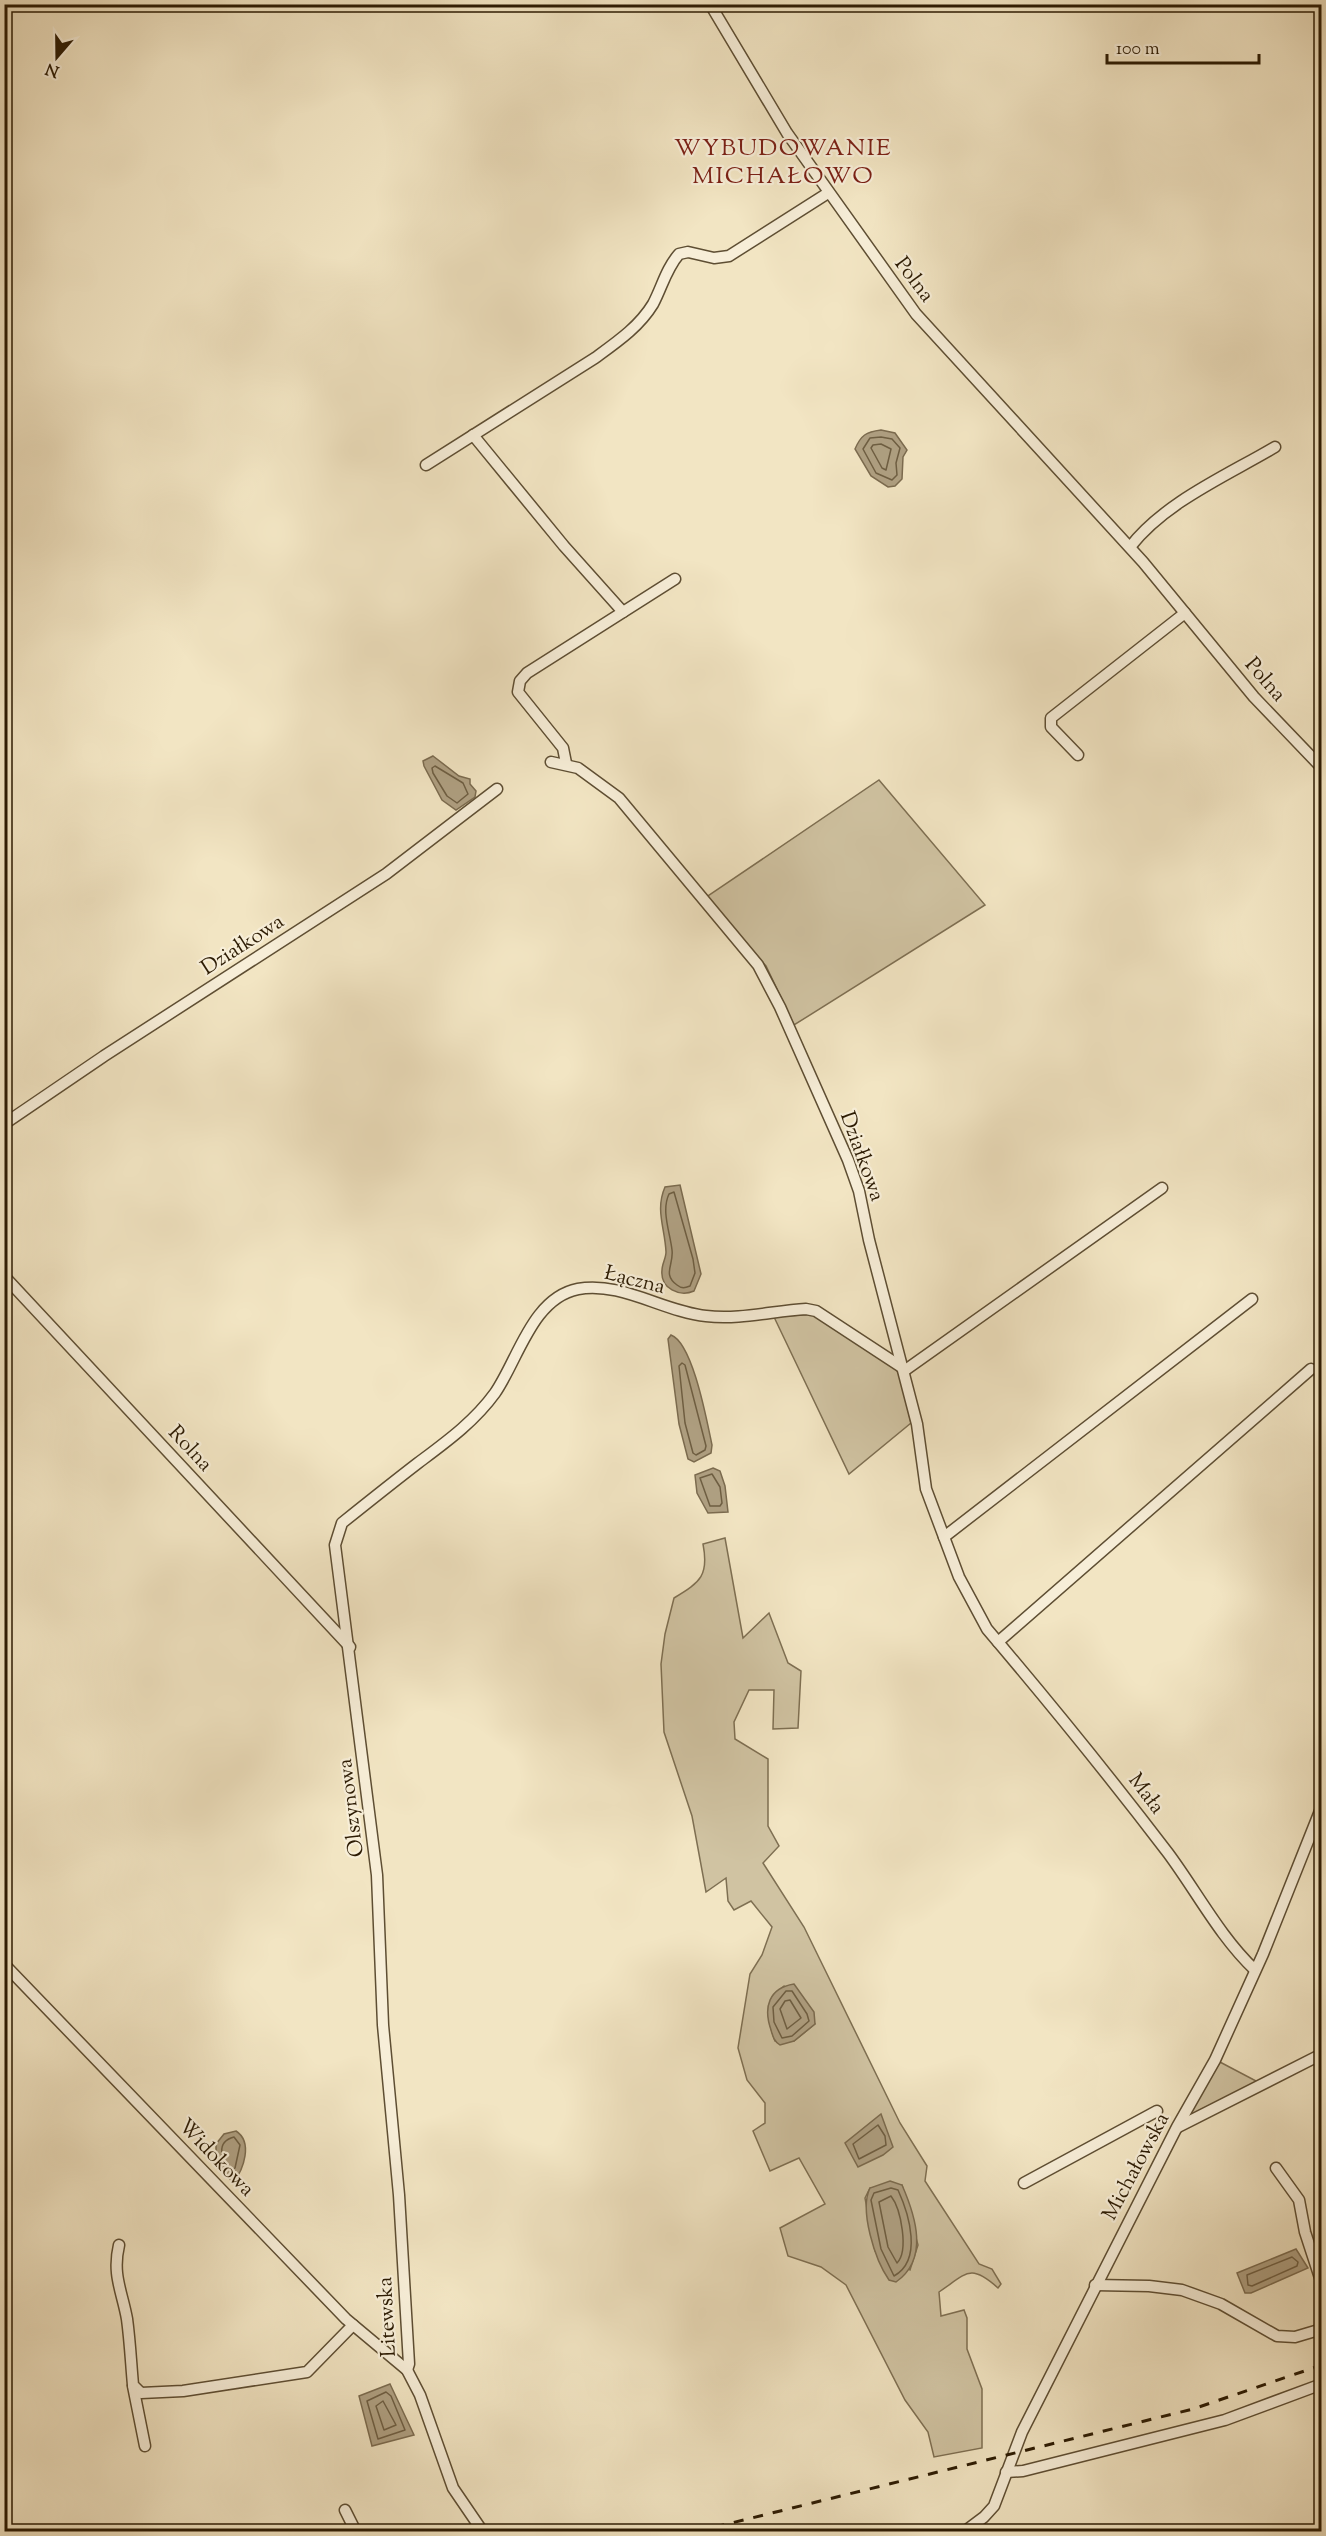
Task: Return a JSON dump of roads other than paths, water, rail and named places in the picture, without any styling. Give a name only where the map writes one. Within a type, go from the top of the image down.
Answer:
[{"type":"street","name":"Polna","points":[[710,4],[782,126],[916,314],[1130,547],[1254,697],[1322,768]]},
{"type":"street","points":[[426,465],[595,358],[636,327],[652,305],[662,280],[679,254],[688,252],[714,258],[729,256],[828,193]]},
{"type":"street","points":[[473,435],[564,546],[623,612]]},
{"type":"street","points":[[1130,547],[1145,528],[1170,510],[1275,447]]},
{"type":"street","points":[[566,763],[563,748],[518,692],[520,681],[527,673],[675,579]]},
{"type":"street","points":[[1078,755],[1052,727],[1051,718],[1185,613]]},
{"type":"street","name":"Działkowa","points":[[552,762],[566,763],[599,781],[620,798],[758,965],[780,1007],[848,1160],[858,1191],[918,1428],[926,1489],[972,1604],[999,1644]]},
{"type":"street","name":"Działkowa","points":[[4,1124],[104,1056],[386,874],[497,789]]},
{"type":"street","points":[[904,1369],[1162,1188]]},
{"type":"street","name":"Rolna","points":[[4,1276],[350,1647]]},
{"type":"street","name":"Łączna","points":[[338,1531],[342,1523],[472,1420],[496,1392],[538,1316],[558,1298],[576,1289],[597,1288],[648,1299],[678,1311],[708,1317],[806,1309],[816,1311],[904,1369]]},
{"type":"street","points":[[944,1537],[1252,1299]]},
{"type":"street","points":[[999,1644],[1311,1368]]},
{"type":"street","name":"Olszynowa","points":[[338,1531],[335,1545],[350,1647],[377,1875],[383,2025],[389,2082]]},
{"type":"street","name":"Mała","points":[[999,1644],[1104,1769],[1187,1879],[1236,1952],[1255,1970]]},
{"type":"street","name":"Michałowska","points":[[964,2532],[994,2506],[1022,2432],[1095,2285],[1177,2127],[1215,2060],[1317,1830],[1322,1806]]},
{"type":"street","name":"Widokowa","points":[[4,1964],[353,2325],[407,2370]]},
{"type":"street","points":[[1177,2127],[1321,2054]]},
{"type":"street","name":"Litewska","points":[[389,2082],[400,2218],[409,2364],[407,2370],[420,2395],[453,2488],[483,2532]]},
{"type":"street","points":[[1024,2183],[1157,2111]]},
{"type":"street","points":[[1276,2168],[1299,2200],[1305,2232],[1322,2284]]},
{"type":"street","points":[[119,2245],[115,2263],[119,2295],[126,2317],[133,2385],[145,2446]]},
{"type":"street","points":[[1095,2285],[1149,2286],[1182,2290],[1221,2304],[1277,2336],[1295,2337],[1322,2329]]},
{"type":"street","points":[[133,2385],[141,2392],[183,2391],[307,2372],[353,2325]]},
{"type":"street","points":[[1006,2472],[1023,2471],[1224,2420],[1322,2384]]},
{"type":"street","points":[[345,2510],[356,2532]]},
{"type":"water","points":[[881,430],[895,433],[907,450],[903,457],[902,479],[895,486],[888,487],[871,476],[855,449],[859,440],[865,435]]},
{"type":"water","points":[[433,756],[459,776],[470,779],[470,784],[476,791],[475,797],[456,810],[442,800],[424,766],[423,761]]},
{"type":"water","points":[[680,1185],[701,1274],[694,1291],[689,1293],[672,1290],[662,1277],[666,1252],[661,1211],[662,1195],[665,1187]]},
{"type":"water","points":[[671,1335],[679,1341],[692,1367],[703,1402],[712,1445],[711,1453],[694,1462],[688,1459],[679,1424],[668,1339]]},
{"type":"water","points":[[713,1468],[720,1471],[725,1486],[728,1512],[708,1513],[697,1493],[695,1475]]},
{"type":"water","points":[[794,1984],[814,2012],[815,2024],[794,2041],[780,2045],[772,2032],[768,2006],[774,1994]]},
{"type":"water","points":[[881,2114],[893,2147],[883,2155],[858,2167],[845,2143]]},
{"type":"water","points":[[236,2131],[244,2142],[245,2156],[233,2183],[216,2161],[216,2144],[224,2134]]},
{"type":"water","points":[[890,2181],[902,2185],[912,2210],[917,2237],[913,2262],[896,2282],[889,2280],[874,2248],[866,2209],[870,2188]]},
{"type":"water","points":[[1296,2249],[1308,2268],[1251,2293],[1245,2293],[1237,2273]]},
{"type":"water","points":[[390,2384],[414,2435],[372,2446],[359,2396]]},
{"type":"railway","points":[[695,2532],[1193,2409],[1322,2365]]},
{"type":"district","name":"WYBUDOWANIE MICHAŁOWO","points":[[783,161]]}]
